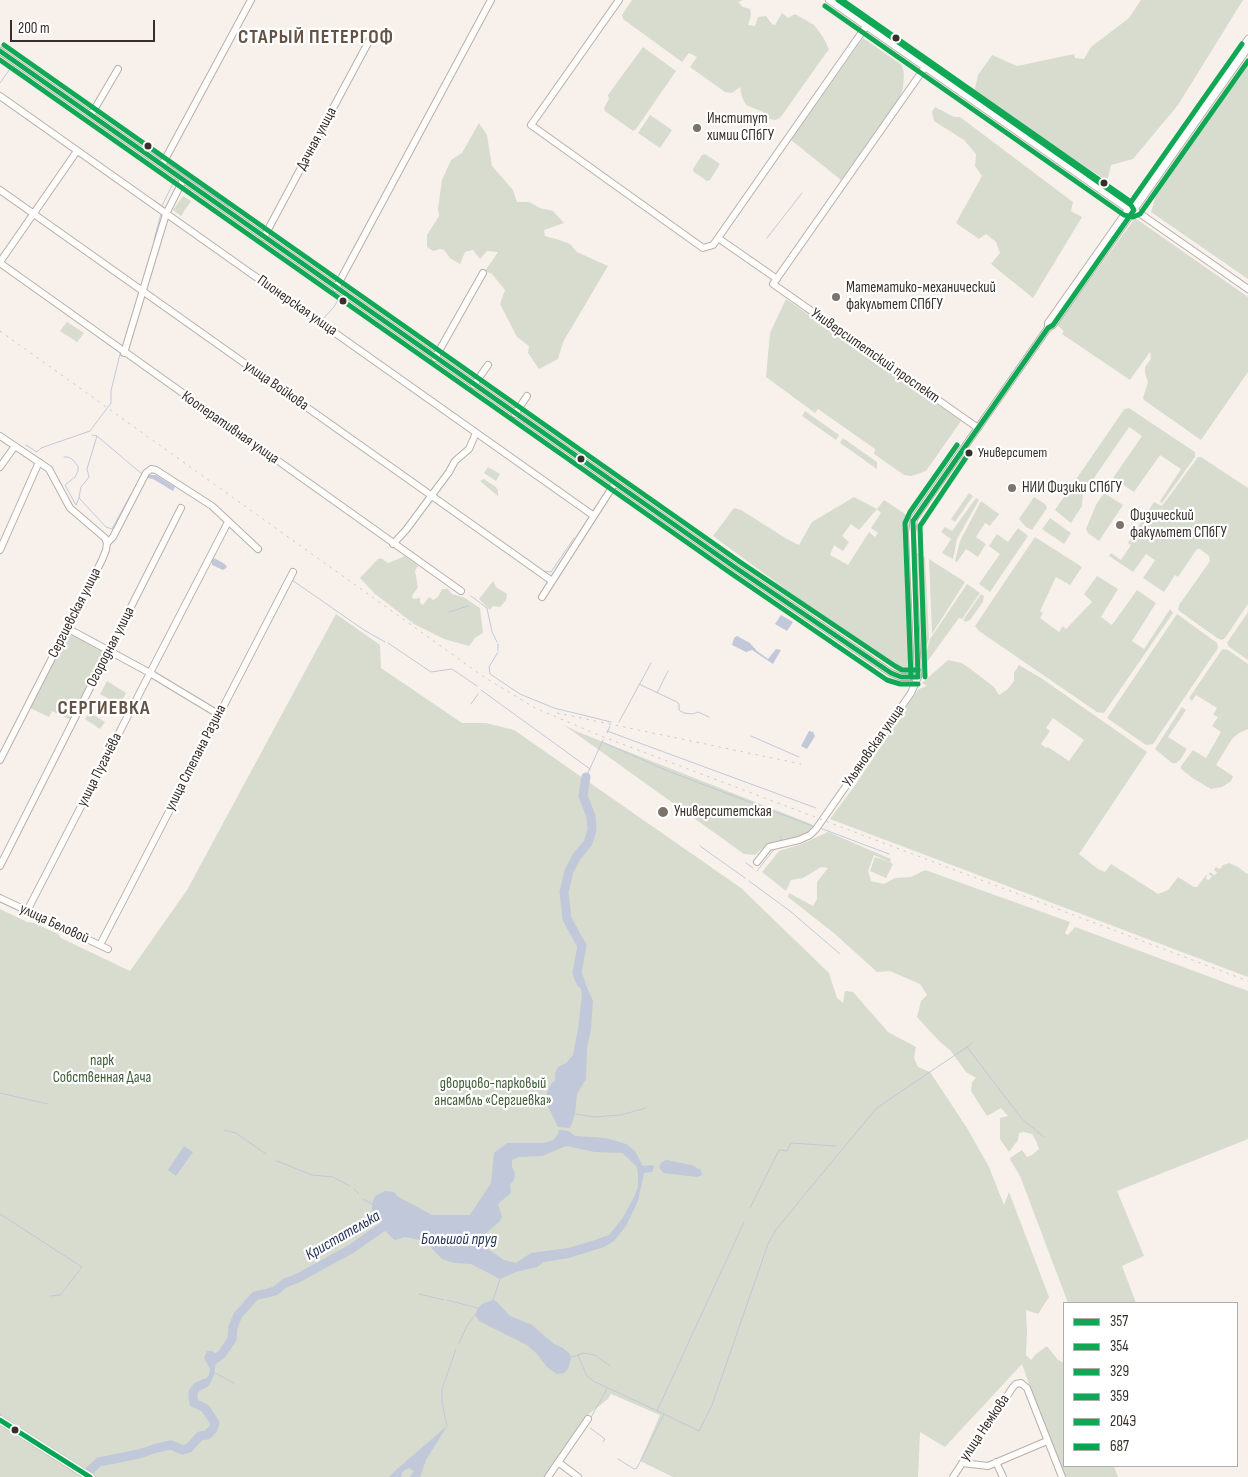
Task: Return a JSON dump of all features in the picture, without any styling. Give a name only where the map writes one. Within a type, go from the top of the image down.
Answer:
[{"type":"main road","points":[[0,1420],[90,1477]]},
{"type":"street","points":[[162,165],[251,0]]},
{"type":"street","points":[[336,288],[491,0]]},
{"type":"street","points":[[619,0],[531,125],[703,248],[713,245],[868,24]]},
{"type":"street","points":[[829,0],[868,24],[1248,290]]},
{"type":"street","points":[[838,0],[868,24]]},
{"type":"street","name":"Ульяновская улица","points":[[756,862],[769,847],[799,840],[810,835],[816,829],[911,693],[918,677],[912,524],[916,516],[1048,328],[1053,325],[1248,39]]},
{"type":"street","name":"Дачная улица","points":[[264,237],[369,41]]},
{"type":"street","name":"Ульяновская улица","points":[[1131,208],[1248,48]]},
{"type":"street","points":[[0,51],[515,414],[887,671],[901,677],[918,677]]},
{"type":"street","points":[[775,281],[927,65]]},
{"type":"street","points":[[92,115],[118,69]]},
{"type":"street","name":"Пионерская улица","points":[[0,96],[594,516]]},
{"type":"street","points":[[0,262],[77,151]]},
{"type":"street","points":[[124,353],[166,214],[183,180]]},
{"type":"street","name":"улица Войкова","points":[[0,190],[552,582]]},
{"type":"street","name":"Университетский проспект","points":[[718,238],[978,428]]},
{"type":"street","name":"Кооперативная улица","points":[[0,262],[124,353],[462,592]]},
{"type":"street","points":[[435,358],[482,273]]},
{"type":"street","points":[[474,385],[488,365]]},
{"type":"street","points":[[515,414],[527,396]]},
{"type":"street","points":[[393,544],[409,527],[455,461],[469,449],[476,433]]},
{"type":"street","points":[[0,436],[51,471],[70,508],[106,538],[107,543]]},
{"type":"street","points":[[0,467],[15,446]]},
{"type":"street","points":[[0,550],[39,462]]},
{"type":"street","name":"Сергиевская улица","points":[[0,760],[102,560],[107,543],[113,537],[146,472],[151,469],[171,479],[212,506],[228,522]]},
{"type":"street","points":[[542,597],[616,483]]},
{"type":"street","name":"Огородная улица","points":[[0,866],[181,508]]},
{"type":"street","points":[[228,522],[258,549]]},
{"type":"street","name":"улица Пугачёва","points":[[27,911],[228,522]]},
{"type":"street","name":"улица Степана Разина","points":[[100,945],[293,572]]},
{"type":"street","points":[[66,628],[150,673],[218,714]]},
{"type":"street","name":"улица Беловой","points":[[0,898],[108,949]]},
{"type":"street","name":"улица Немкова","points":[[952,1477],[1013,1387],[1021,1382],[1027,1388],[1047,1441]]},
{"type":"street","points":[[548,1477],[588,1419]]},
{"type":"street","points":[[962,1462],[988,1466],[1047,1441],[1062,1477]]},
{"type":"street","points":[[558,1462],[578,1477]]},
{"type":"street","points":[[996,1462],[1003,1477]]},
{"type":"green space","points":[[632,0],[743,0],[738,2],[743,7],[750,9],[751,15],[748,25],[755,26],[758,17],[766,16],[775,25],[782,13],[788,18],[795,14],[814,25],[829,49],[780,118],[775,120],[769,119],[763,112],[746,105],[740,87],[732,93],[725,92],[690,67],[697,57],[689,53],[682,62],[623,19],[622,15]]},
{"type":"green space","points":[[1141,0],[1243,0],[1178,105],[1133,159],[1111,165],[1107,181],[974,93],[978,75],[992,55],[1017,66],[1074,54],[1075,58],[1084,59],[1091,47],[1129,18]]},
{"type":"green space","points":[[863,38],[902,65],[904,74],[903,88],[900,97],[841,180],[791,140]]},
{"type":"green space","points":[[643,47],[676,71],[633,131],[605,111],[604,108],[609,99],[608,95]]},
{"type":"green space","points":[[1248,64],[1248,279],[1151,212],[1157,191]]},
{"type":"green space","points":[[935,107],[954,117],[960,117],[1073,202],[1071,211],[1082,217],[1033,298],[991,264],[1000,253],[996,242],[986,234],[979,239],[956,223],[982,176],[975,166],[976,154],[964,140],[934,121],[932,112]]},
{"type":"green space","points":[[650,115],[672,130],[660,148],[638,133]]},
{"type":"green space","points":[[479,123],[487,135],[492,166],[513,190],[517,202],[529,202],[540,208],[553,211],[564,223],[544,230],[545,236],[570,244],[577,252],[608,266],[563,342],[558,359],[539,369],[528,353],[529,346],[517,337],[500,304],[505,290],[492,274],[485,271],[498,252],[487,251],[480,259],[473,250],[465,252],[460,264],[450,258],[444,250],[433,251],[427,247],[427,235],[439,216],[438,209],[442,180],[451,160],[462,153]]},
{"type":"green space","points":[[705,154],[720,164],[710,180],[707,181],[694,172],[693,169],[702,155]]},
{"type":"green space","points":[[183,196],[191,201],[181,216],[173,210]]},
{"type":"green space","points":[[1135,218],[1248,297],[1248,372],[1201,440],[1144,400],[1148,382],[1145,367],[1151,359],[1150,352],[1130,380],[1062,334],[1064,331],[1057,325]]},
{"type":"green space","points":[[786,299],[961,421],[926,471],[911,476],[904,475],[874,454],[875,449],[818,409],[815,413],[766,377],[770,333]]},
{"type":"green space","points":[[67,322],[84,333],[77,342],[60,331]]},
{"type":"green space","points":[[1129,408],[1195,452],[1195,457],[1162,503],[1160,501],[1181,469],[1160,455],[1134,492],[1113,478],[1142,436],[1129,427],[1083,494],[1082,506],[1071,523],[1055,510],[1123,411]]},
{"type":"green space","points":[[805,411],[839,435],[836,440],[802,416]]},
{"type":"green space","points":[[843,438],[877,462],[877,469],[840,443]]},
{"type":"green space","points":[[1198,457],[1201,457],[1248,488],[1248,604],[1222,640],[1178,610],[1179,605],[1210,561],[1209,556],[1200,549],[1197,549],[1178,577],[1175,575],[1164,592],[1143,578],[1155,560],[1146,554],[1133,572],[1109,556],[1111,553],[1121,560],[1131,545],[1128,543],[1154,502],[1162,506]]},
{"type":"green space","points":[[488,467],[500,474],[496,481],[484,473]]},
{"type":"green space","points":[[484,479],[496,487],[498,496],[480,481]]},
{"type":"green space","points":[[969,493],[973,496],[955,522],[951,519]]},
{"type":"green space","points":[[1104,493],[1123,505],[1099,541],[1088,533],[1086,529],[1096,505]]},
{"type":"green space","points":[[854,497],[877,509],[884,500],[910,517],[914,663],[913,669],[909,672],[905,673],[893,668],[828,624],[822,616],[713,536],[734,508],[741,510],[799,545],[812,522]],"holes":[[[877,509],[881,513],[871,528],[878,533],[875,537],[869,532],[848,565],[830,555],[834,545],[843,551],[849,542],[842,536],[851,524],[859,530]]]},
{"type":"green space","points":[[1034,497],[1045,504],[1047,508],[1032,530],[1026,527],[1019,519]]},
{"type":"green space","points":[[976,498],[979,500],[957,539],[953,559],[942,553],[951,539],[941,532],[945,527],[952,531]]},
{"type":"green space","points":[[981,501],[999,514],[990,526],[985,523],[976,537],[986,544],[978,557],[966,549],[957,562],[955,561],[960,541]]},
{"type":"green space","points":[[1050,518],[1071,533],[1064,544],[1042,529]]},
{"type":"green space","points":[[1018,528],[1028,536],[990,592],[979,584],[1000,554],[989,546],[997,534],[1008,542]]},
{"type":"green space","points":[[1035,537],[1082,567],[1070,585],[1056,577],[1040,611],[1043,613],[1040,618],[1059,632],[1063,626],[1066,629],[1092,602],[1084,594],[1097,576],[1118,589],[1101,617],[1112,625],[1137,590],[1156,603],[1132,641],[1144,649],[1170,609],[1173,613],[1104,713],[1097,712],[979,631],[975,626]]},
{"type":"green space","points":[[916,552],[925,557],[929,639],[921,661],[919,585]]},
{"type":"green space","points":[[405,556],[418,566],[415,571],[418,587],[412,596],[413,599],[420,598],[420,603],[423,605],[429,597],[433,600],[438,597],[442,589],[448,589],[452,594],[465,598],[480,608],[483,633],[475,638],[469,646],[444,639],[414,624],[374,593],[360,578],[378,559],[381,558],[388,563]]},
{"type":"green space","points":[[929,559],[965,582],[932,634]]},
{"type":"green space","points":[[493,581],[496,587],[507,594],[506,600],[500,607],[493,606],[490,610],[479,599]]},
{"type":"green space","points":[[967,584],[980,593],[962,619],[959,618],[927,662],[924,661],[930,639]]},
{"type":"green space","points":[[981,594],[984,596],[983,602],[970,620],[966,622],[963,620]]},
{"type":"green space","points":[[1248,612],[1248,660],[1229,647],[1227,643]]},
{"type":"green space","points":[[336,614],[380,645],[381,668],[462,723],[486,723],[514,730],[741,888],[829,973],[837,998],[843,1003],[845,991],[853,992],[888,1032],[916,1047],[914,1058],[918,1067],[930,1072],[967,1128],[989,1167],[1004,1205],[1009,1192],[1049,1297],[1038,1314],[1026,1310],[1026,1355],[1031,1360],[1047,1346],[1058,1360],[1063,1362],[1063,1467],[1114,1467],[1118,1477],[1061,1477],[1022,1364],[945,1447],[920,1432],[918,1477],[673,1477],[640,1461],[660,1415],[611,1394],[608,1399],[585,1417],[545,1477],[0,1477],[0,909],[58,934],[61,938],[130,971],[187,890]]},
{"type":"green space","points":[[1177,614],[1217,643],[1218,648],[1153,744],[1146,745],[1107,718]]},
{"type":"green space","points":[[69,632],[99,648],[104,653],[71,720],[52,711],[49,717],[30,708]]},
{"type":"green space","points":[[1223,649],[1228,650],[1248,664],[1248,729],[1232,739],[1216,765],[1233,776],[1231,781],[1222,787],[1211,789],[1194,779],[1181,769],[1181,766],[1193,750],[1206,758],[1221,732],[1212,726],[1218,717],[1213,715],[1217,708],[1196,695],[1192,701],[1189,698]]},
{"type":"green space","points":[[948,660],[968,667],[994,687],[999,695],[1008,689],[1014,681],[1014,673],[1019,665],[1041,678],[1147,752],[1079,854],[1098,869],[1105,872],[1111,864],[1158,894],[1168,890],[1178,877],[1197,887],[1207,874],[1206,879],[1209,880],[1212,876],[1209,875],[1210,872],[1214,875],[1216,874],[1217,872],[1214,870],[1216,867],[1220,869],[1223,865],[1229,863],[1248,873],[1248,977],[830,819],[856,784],[917,691],[927,686],[922,683]],"holes":[[[1053,718],[1084,740],[1069,761],[1041,744],[1050,731],[1046,728]]]},
{"type":"green space","points":[[107,681],[126,693],[120,705],[100,694]]},
{"type":"green space","points":[[1182,707],[1186,710],[1168,737],[1187,749],[1180,760],[1172,763],[1155,749]]},
{"type":"green space","points":[[89,712],[105,722],[100,729],[85,719]]},
{"type":"green space","points":[[564,725],[814,826],[799,837],[767,844],[755,855],[744,854]]},
{"type":"green space","points":[[828,832],[891,859],[890,862],[893,864],[886,878],[870,871],[875,857],[889,862],[874,855],[868,871],[871,881],[884,884],[895,878],[911,877],[925,870],[1070,922],[1065,933],[1068,935],[1075,927],[1248,991],[1248,1139],[1117,1191],[1144,1256],[1122,1266],[1136,1302],[1068,1302],[1020,1176],[1010,1158],[1022,1150],[1027,1157],[1039,1149],[1032,1134],[1019,1133],[1018,1140],[1009,1152],[1000,1139],[1000,1118],[1008,1116],[1001,1108],[987,1116],[971,1091],[972,1082],[976,1078],[966,1072],[950,1050],[917,1017],[921,1001],[927,995],[920,984],[890,971],[877,972],[835,934],[788,897],[789,893],[813,906],[817,899],[817,882],[828,868],[821,867],[803,878],[791,880],[786,891],[762,872],[779,851],[802,844]]},
{"type":"water","points":[[148,475],[156,475],[175,487],[173,491],[153,479],[147,478]]},
{"type":"water","points":[[214,558],[227,566],[226,568],[223,570],[212,565]]},
{"type":"water","points":[[781,615],[793,622],[787,631],[775,624]]},
{"type":"water","points":[[737,636],[750,643],[768,659],[776,649],[781,650],[773,664],[752,650],[746,652],[732,645],[734,638]]},
{"type":"water","points":[[809,731],[813,732],[815,736],[807,749],[801,746]]},
{"type":"water","points":[[577,973],[586,985],[593,1001],[591,1029],[587,1048],[586,1079],[577,1094],[575,1114],[570,1128],[558,1127],[547,1104],[547,1093],[551,1084],[555,1081],[555,1073],[558,1067],[566,1063],[573,1055],[582,994]]},
{"type":"water","name":"Большой пруд","points":[[559,1130],[568,1131],[575,1136],[606,1138],[626,1144],[635,1151],[643,1166],[653,1165],[654,1167],[652,1172],[644,1173],[638,1201],[626,1226],[614,1241],[604,1247],[569,1258],[544,1262],[537,1267],[516,1272],[500,1279],[471,1264],[454,1263],[442,1259],[425,1241],[405,1237],[395,1240],[388,1234],[372,1211],[375,1196],[385,1191],[394,1192],[397,1196],[432,1215],[470,1215],[491,1183],[494,1153],[507,1143],[544,1143],[553,1140],[558,1135]],"holes":[[[566,1146],[595,1152],[622,1153],[637,1167],[638,1187],[622,1219],[609,1235],[568,1248],[531,1253],[516,1263],[504,1260],[485,1247],[484,1235],[502,1217],[498,1204],[511,1193],[510,1185],[515,1173],[512,1167],[512,1160],[519,1157],[542,1156]]]},
{"type":"water","points":[[184,1146],[193,1152],[176,1176],[168,1170]]},
{"type":"water","points":[[666,1160],[692,1165],[701,1170],[702,1175],[697,1177],[663,1173],[659,1167]]},
{"type":"water","points":[[493,1300],[510,1316],[532,1325],[554,1344],[570,1354],[571,1359],[568,1369],[564,1373],[557,1374],[547,1367],[527,1345],[479,1321],[475,1315],[478,1308],[482,1304]]},
{"type":"water","points":[[207,1351],[212,1351],[218,1355],[222,1354],[216,1361],[211,1382],[205,1388],[196,1389],[195,1385],[197,1382],[206,1379],[209,1375],[210,1369],[204,1358]]},
{"type":"water","points":[[447,1426],[426,1460],[420,1477],[410,1477],[414,1471],[409,1468],[402,1472],[401,1477],[389,1477],[397,1469]]},
{"type":"waterway","points":[[0,83],[12,66],[31,79]]},
{"type":"waterway","points":[[151,151],[161,159]]},
{"type":"waterway","points":[[167,163],[228,206]]},
{"type":"waterway","points":[[162,206],[175,179]]},
{"type":"waterway","points":[[767,238],[802,193]]},
{"type":"waterway","points":[[155,201],[166,209]]},
{"type":"waterway","points":[[154,240],[161,214]]},
{"type":"waterway","points":[[314,314],[322,320],[334,307],[340,296]]},
{"type":"waterway","points":[[145,297],[177,319]]},
{"type":"waterway","points":[[331,326],[359,346]]},
{"type":"waterway","points":[[26,445],[37,452],[41,448],[90,431],[111,403],[111,391],[120,354]]},
{"type":"waterway","points":[[497,407],[580,466]]},
{"type":"waterway","points":[[92,435],[97,436],[87,469],[89,477],[81,487],[80,499],[106,527],[112,529],[131,494]]},
{"type":"waterway","points":[[97,436],[142,474]]},
{"type":"waterway","points":[[64,457],[72,459],[78,466],[75,477],[65,485],[76,505],[79,498]]},
{"type":"waterway","points":[[543,571],[551,572],[574,538]]},
{"type":"waterway","points":[[292,580],[364,630],[385,642]]},
{"type":"waterway","points":[[471,596],[487,608],[492,632],[497,642]]},
{"type":"waterway","points":[[449,612],[468,606]]},
{"type":"waterway","points":[[788,613],[875,669]]},
{"type":"waterway","points":[[388,643],[431,672],[452,669],[477,686]]},
{"type":"waterway","points":[[498,644],[498,650]]},
{"type":"waterway","points":[[498,652],[489,667],[490,674],[520,694],[554,708],[611,722]]},
{"type":"waterway","points":[[619,722],[651,663]]},
{"type":"waterway","points":[[657,693],[668,671]]},
{"type":"waterway","points":[[639,684],[677,702],[679,710],[684,713],[693,714],[698,712],[709,717]]},
{"type":"waterway","points":[[481,690],[590,769]]},
{"type":"waterway","points":[[471,704],[478,694]]},
{"type":"waterway","points":[[607,733],[610,726]]},
{"type":"waterway","points":[[607,731],[816,808]]},
{"type":"waterway","points":[[751,736],[799,757]]},
{"type":"waterway","points":[[586,777],[603,740]]},
{"type":"waterway","points":[[602,742],[668,771],[815,827]]},
{"type":"waterway","name":"Кристателька","points":[[581,983],[577,973],[582,946],[567,919],[564,892],[569,871],[577,856],[588,843],[592,830],[591,816],[583,796],[586,777]]},
{"type":"waterway","points":[[820,828],[889,854]]},
{"type":"waterway","points":[[700,846],[745,878]]},
{"type":"waterway","points":[[757,871],[775,848]]},
{"type":"waterway","points":[[746,863],[753,868]]},
{"type":"waterway","points":[[749,881],[790,911],[840,954]]},
{"type":"waterway","points":[[0,902],[6,904]]},
{"type":"waterway","points":[[62,931],[93,945]]},
{"type":"waterway","points":[[967,1047],[972,1043]]},
{"type":"waterway","points":[[664,1414],[699,1431],[712,1405],[768,1244],[775,1231],[875,1110],[884,1103],[967,1047],[1022,1119],[1044,1137]]},
{"type":"waterway","points":[[0,1093],[48,1104]]},
{"type":"waterway","points":[[575,1114],[594,1117],[621,1115],[646,1108]]},
{"type":"waterway","points":[[224,1130],[236,1133],[266,1154]]},
{"type":"waterway","points":[[750,1208],[779,1150],[787,1151],[791,1143],[835,1146]]},
{"type":"waterway","points":[[277,1161],[312,1175],[333,1177],[350,1186]]},
{"type":"waterway","points":[[354,1189],[359,1194]]},
{"type":"waterway","points":[[363,1199],[372,1204]]},
{"type":"waterway","points":[[0,1214],[82,1267],[65,1289]]},
{"type":"waterway","points":[[657,1411],[744,1222]]},
{"type":"waterway","name":"Кристателька","points":[[214,1360],[222,1354],[232,1339],[233,1327],[238,1315],[255,1296],[275,1291],[285,1283],[298,1278],[351,1249],[381,1228],[394,1224]]},
{"type":"waterway","points":[[493,1300],[500,1279]]},
{"type":"waterway","points":[[50,1296],[60,1295],[64,1290]]},
{"type":"waterway","points":[[419,1294],[444,1300]]},
{"type":"waterway","points":[[447,1300],[478,1308]]},
{"type":"waterway","points":[[459,1343],[475,1315]]},
{"type":"waterway","points":[[447,1426],[442,1402],[442,1389],[456,1349]]},
{"type":"waterway","points":[[578,1355],[583,1353],[595,1355],[610,1366]]},
{"type":"waterway","points":[[571,1357],[578,1355],[587,1376],[593,1381],[664,1414],[637,1468],[634,1469],[618,1459]]},
{"type":"waterway","points":[[215,1373],[234,1383]]},
{"type":"waterway","name":"Кристателька","points":[[90,1470],[99,1462],[139,1454],[157,1448],[171,1445],[183,1450],[189,1448],[200,1436],[207,1435],[213,1429],[215,1423],[205,1408],[194,1403],[193,1397],[193,1392],[197,1387],[205,1383]]},
{"type":"waterway","points":[[590,1419],[607,1389]]},
{"type":"waterway","points":[[590,1428],[605,1439],[603,1442]]},
{"type":"railway","points":[[0,331],[484,677],[535,708],[601,736],[1248,981]]},
{"type":"railway","points":[[557,713],[801,764]]},
{"type":"transit line","name":"357","points":[[838,0],[1131,205],[1134,210],[1053,325],[1048,328],[913,521],[918,677]]},
{"type":"transit line","name":"204Э","points":[[842,0],[1131,202],[1242,44]]},
{"type":"transit line","name":"359","points":[[825,6],[1124,215],[1133,217],[1140,214],[1248,61]]},
{"type":"transit line","name":"329","points":[[4,45],[740,562],[895,666],[902,670],[918,670]]},
{"type":"transit line","name":"357","points":[[0,51],[736,568],[891,673],[901,677],[918,677]]},
{"type":"transit line","name":"354","points":[[0,60],[732,574],[887,680],[900,684],[918,684]]},
{"type":"transit line","name":"329","points":[[911,677],[905,523],[910,512],[957,445]]},
{"type":"transit line","name":"354","points":[[925,677],[920,526],[969,453]]},
{"type":"transit line","name":"687","points":[[0,1420],[90,1477]]},
{"type":"place","name":"Институт химии СПбГУ","points":[[697,128]]},
{"type":"place","name":"Математико-механический факультет СПбГУ","points":[[836,297]]},
{"type":"place","name":"Университет","points":[[969,453]]},
{"type":"place","name":"НИИ Физики СПбГУ","points":[[1012,488]]},
{"type":"place","name":"Физический факультет СПбГУ","points":[[1120,525]]},
{"type":"place","name":"Университетская","points":[[663,812]]},
{"type":"district","name":"СТАРЫЙ ПЕТЕРГОФ","points":[[316,38]]},
{"type":"district","name":"СЕРГИЕВКА","points":[[104,709]]},
{"type":"park label","name":"парк Собственная Дача","points":[[102,1070]]},
{"type":"park label","name":"дворцово-парковый ансамбль «Сергиевка»","points":[[493,1092]]}]
